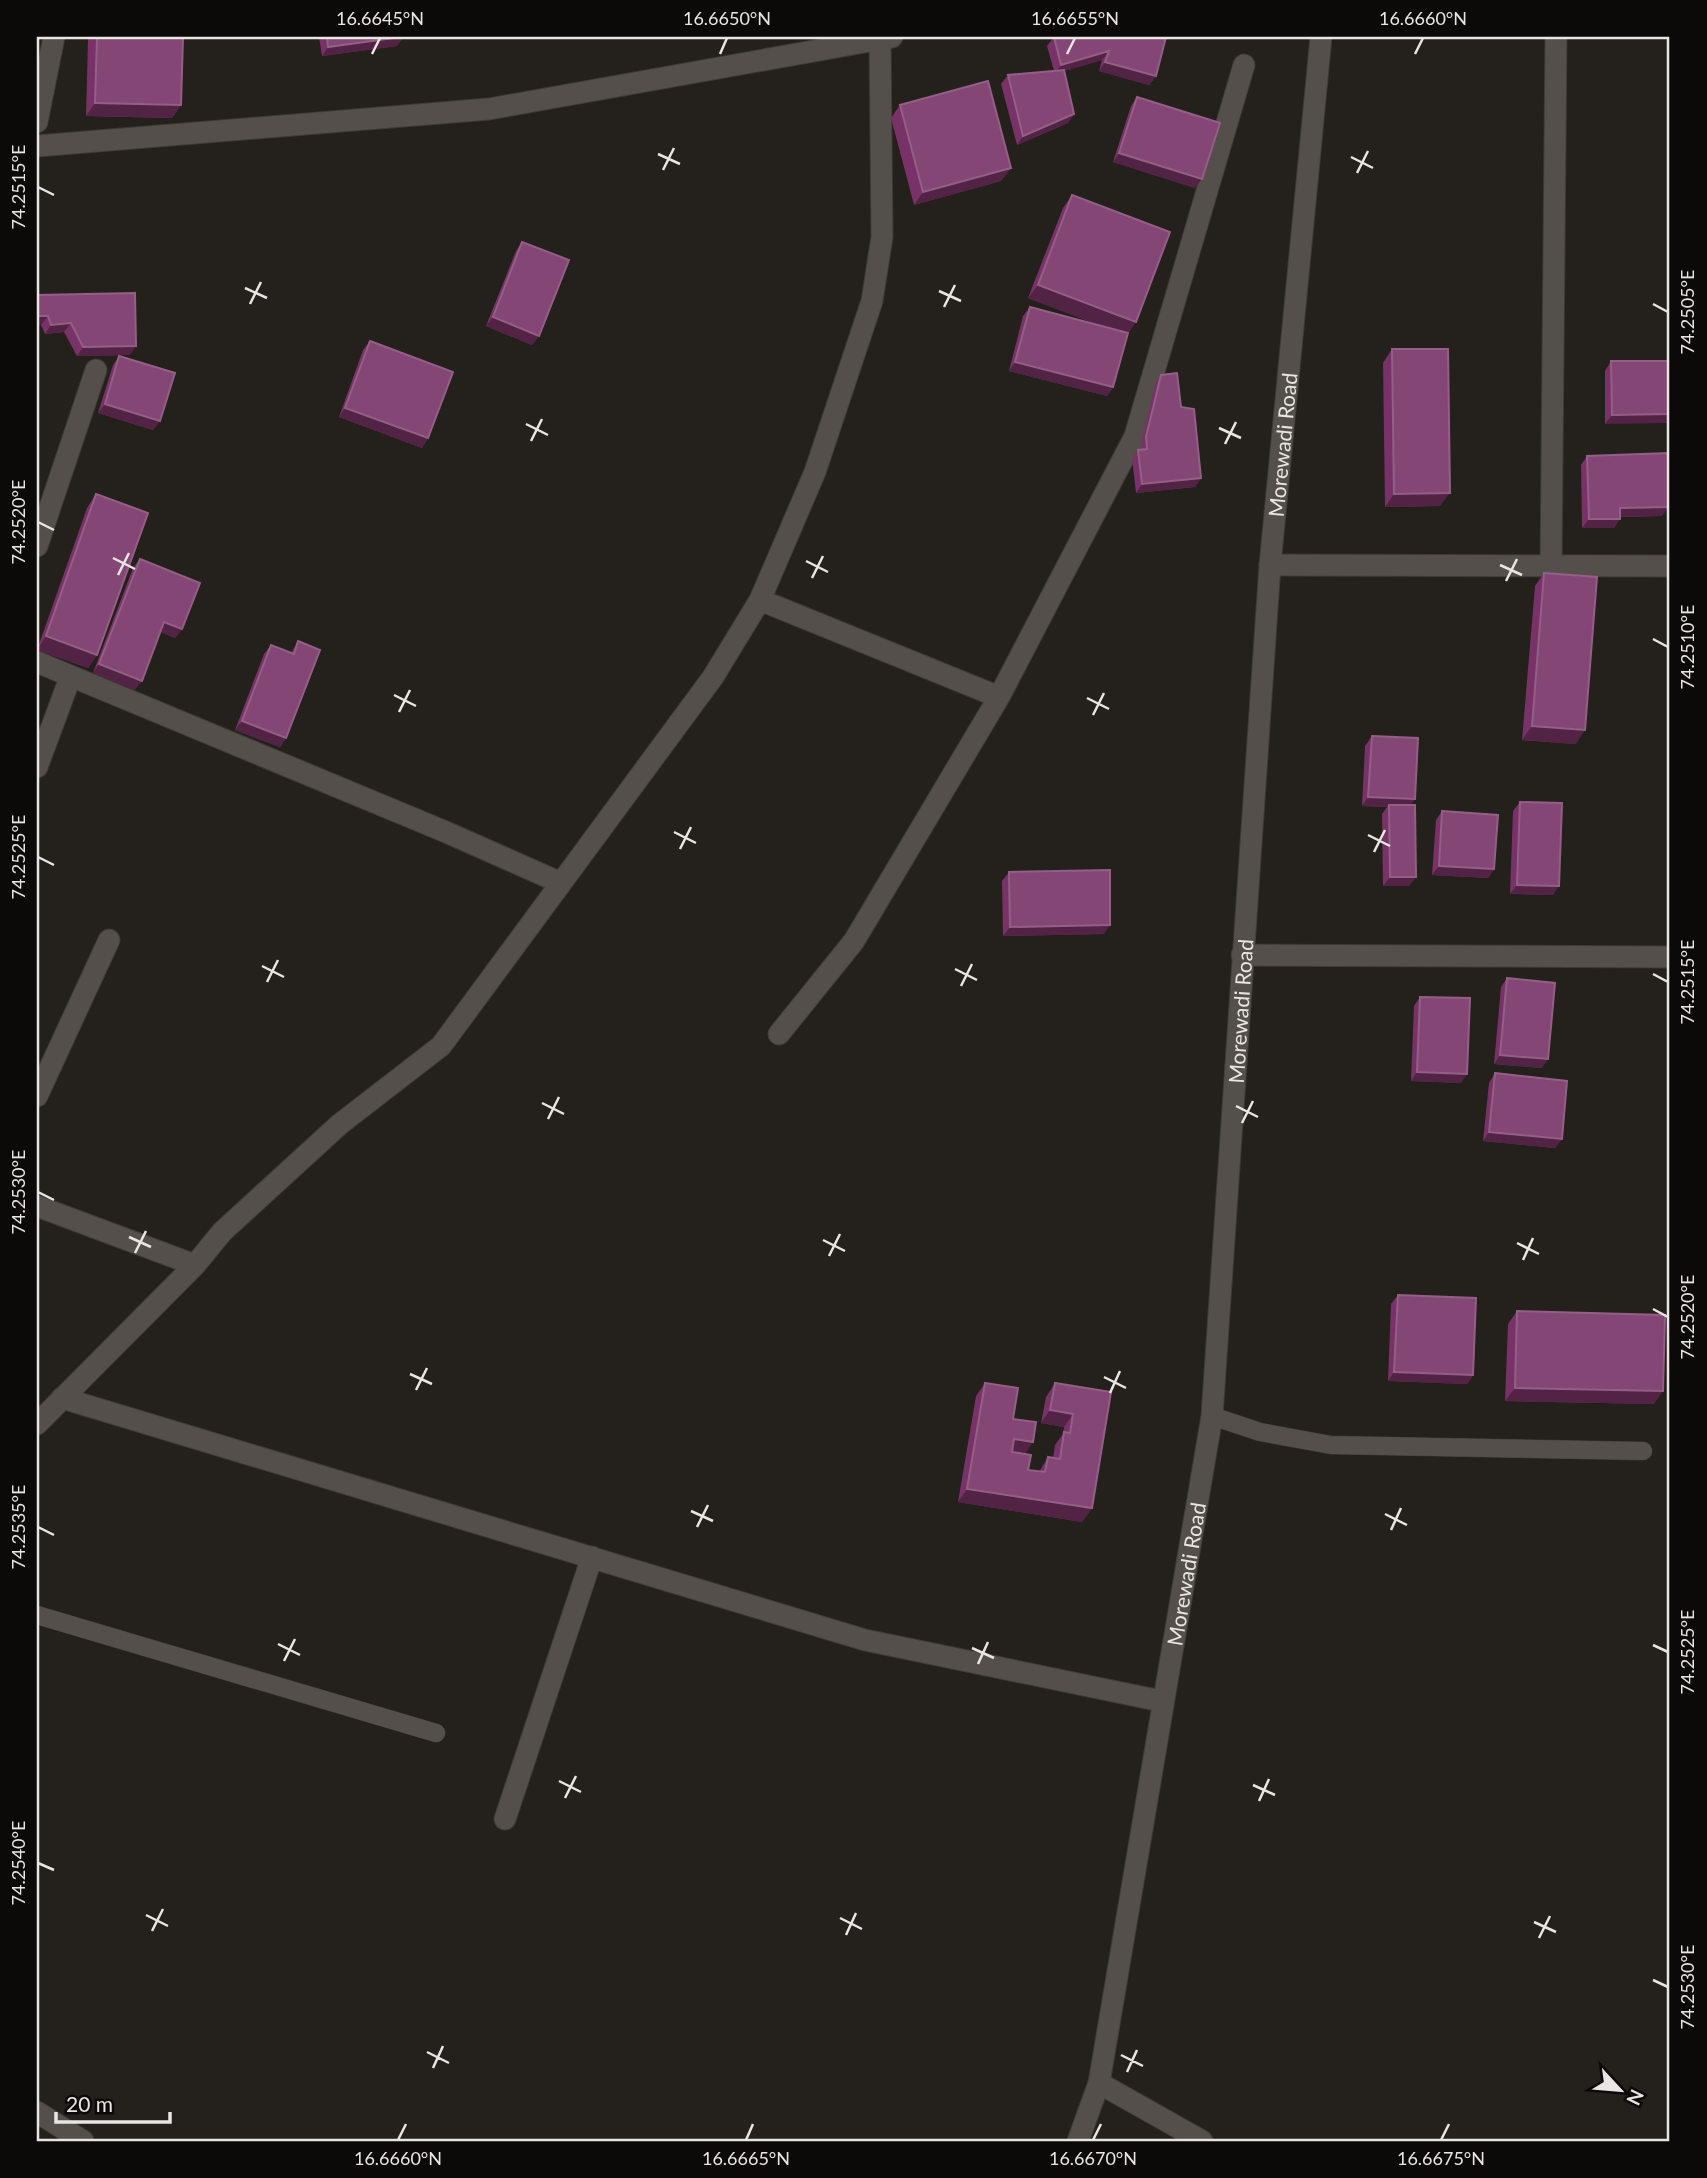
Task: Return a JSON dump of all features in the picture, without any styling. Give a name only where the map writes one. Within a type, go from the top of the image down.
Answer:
[{"type":"street","points":[[37,122],[54,37]]},
{"type":"street","name":"Morewadi Road","points":[[1078,2141],[1099,2083],[1161,1701],[1212,1416],[1222,1301],[1242,955],[1270,565],[1321,37]]},
{"type":"street","points":[[1551,565],[1556,37]]},
{"type":"street","points":[[37,146],[489,109],[885,38],[882,237],[872,301],[815,472],[760,600],[713,677],[441,1046],[340,1124],[222,1232],[195,1265],[37,1424]]},
{"type":"street","points":[[779,1034],[854,941],[999,697],[1135,436],[1244,65]]},
{"type":"street","points":[[37,546],[96,370]]},
{"type":"street","points":[[1270,565],[1670,566]]},
{"type":"street","points":[[760,600],[999,697]]},
{"type":"street","points":[[37,662],[70,678],[446,832],[561,883]]},
{"type":"street","points":[[37,767],[70,678]]},
{"type":"street","points":[[37,1096],[109,940]]},
{"type":"street","points":[[1242,955],[1670,957]]},
{"type":"street","points":[[37,1206],[195,1265]]},
{"type":"street","points":[[62,1398],[865,1640],[1161,1701]]},
{"type":"street","points":[[505,1819],[592,1557]]},
{"type":"street","points":[[1099,2083],[1202,2141]]},
{"type":"street","points":[[37,2112],[83,2141]]},
{"type":"lane","points":[[1212,1416],[1260,1432],[1331,1445],[1643,1451]]},
{"type":"lane","points":[[37,1615],[436,1733]]},
{"type":"building","points":[[97,37],[183,37],[181,105],[95,103]]},
{"type":"building","points":[[327,37],[401,37],[328,47]]},
{"type":"building","points":[[1054,37],[1166,37],[1156,76],[1105,62],[1109,51],[1061,65]]},
{"type":"building","points":[[1064,70],[1074,114],[1023,136],[1008,75]]},
{"type":"building","points":[[988,81],[1011,168],[923,192],[900,105]]},
{"type":"building","points":[[1137,97],[1220,123],[1202,179],[1119,153]]},
{"type":"building","points":[[1072,195],[1170,232],[1136,322],[1038,285]]},
{"type":"building","points":[[522,242],[569,260],[539,336],[493,317]]},
{"type":"building","points":[[135,293],[136,346],[83,347],[71,323],[51,325],[48,316],[37,316],[37,295]]},
{"type":"building","points":[[1030,307],[1128,333],[1113,387],[1015,362]]},
{"type":"building","points":[[370,341],[453,372],[428,438],[345,408]]},
{"type":"building","points":[[1392,349],[1448,349],[1450,493],[1394,494]]},
{"type":"building","points":[[119,356],[175,373],[160,421],[105,404]]},
{"type":"building","points":[[1611,361],[1670,361],[1670,414],[1612,415]]},
{"type":"building","points":[[1177,373],[1181,407],[1194,409],[1201,478],[1142,484],[1138,450],[1147,449],[1146,437],[1161,375]]},
{"type":"building","points":[[1668,453],[1669,507],[1620,508],[1620,519],[1589,519],[1587,456]]},
{"type":"building","points":[[96,494],[148,513],[97,655],[46,636]]},
{"type":"building","points":[[140,559],[200,583],[182,629],[164,622],[142,681],[99,664]]},
{"type":"building","points":[[1544,573],[1597,577],[1585,730],[1532,726]]},
{"type":"building","points":[[298,641],[320,650],[286,738],[242,721],[271,645],[294,654]]},
{"type":"building","points":[[1372,736],[1418,738],[1415,799],[1368,797]]},
{"type":"building","points":[[1520,802],[1562,803],[1559,886],[1517,885]]},
{"type":"building","points":[[1389,805],[1415,805],[1416,877],[1390,877]]},
{"type":"building","points":[[1442,811],[1498,815],[1494,869],[1439,866]]},
{"type":"building","points":[[1110,870],[1110,925],[1010,927],[1009,872]]},
{"type":"building","points":[[1507,978],[1555,983],[1548,1059],[1500,1055]]},
{"type":"building","points":[[1420,997],[1470,998],[1467,1074],[1417,1072]]},
{"type":"building","points":[[1495,1073],[1567,1081],[1562,1139],[1489,1132]]},
{"type":"building","points":[[1398,1295],[1476,1298],[1473,1375],[1394,1372]]},
{"type":"building","points":[[1517,1311],[1665,1315],[1663,1391],[1515,1388]]},
{"type":"building","points":[[985,1383],[1018,1388],[1013,1419],[1036,1422],[1033,1442],[1014,1439],[1012,1452],[1031,1455],[1028,1470],[1045,1472],[1048,1457],[1060,1459],[1064,1432],[1070,1433],[1073,1414],[1050,1410],[1055,1383],[1111,1392],[1092,1508],[967,1489]]}]
